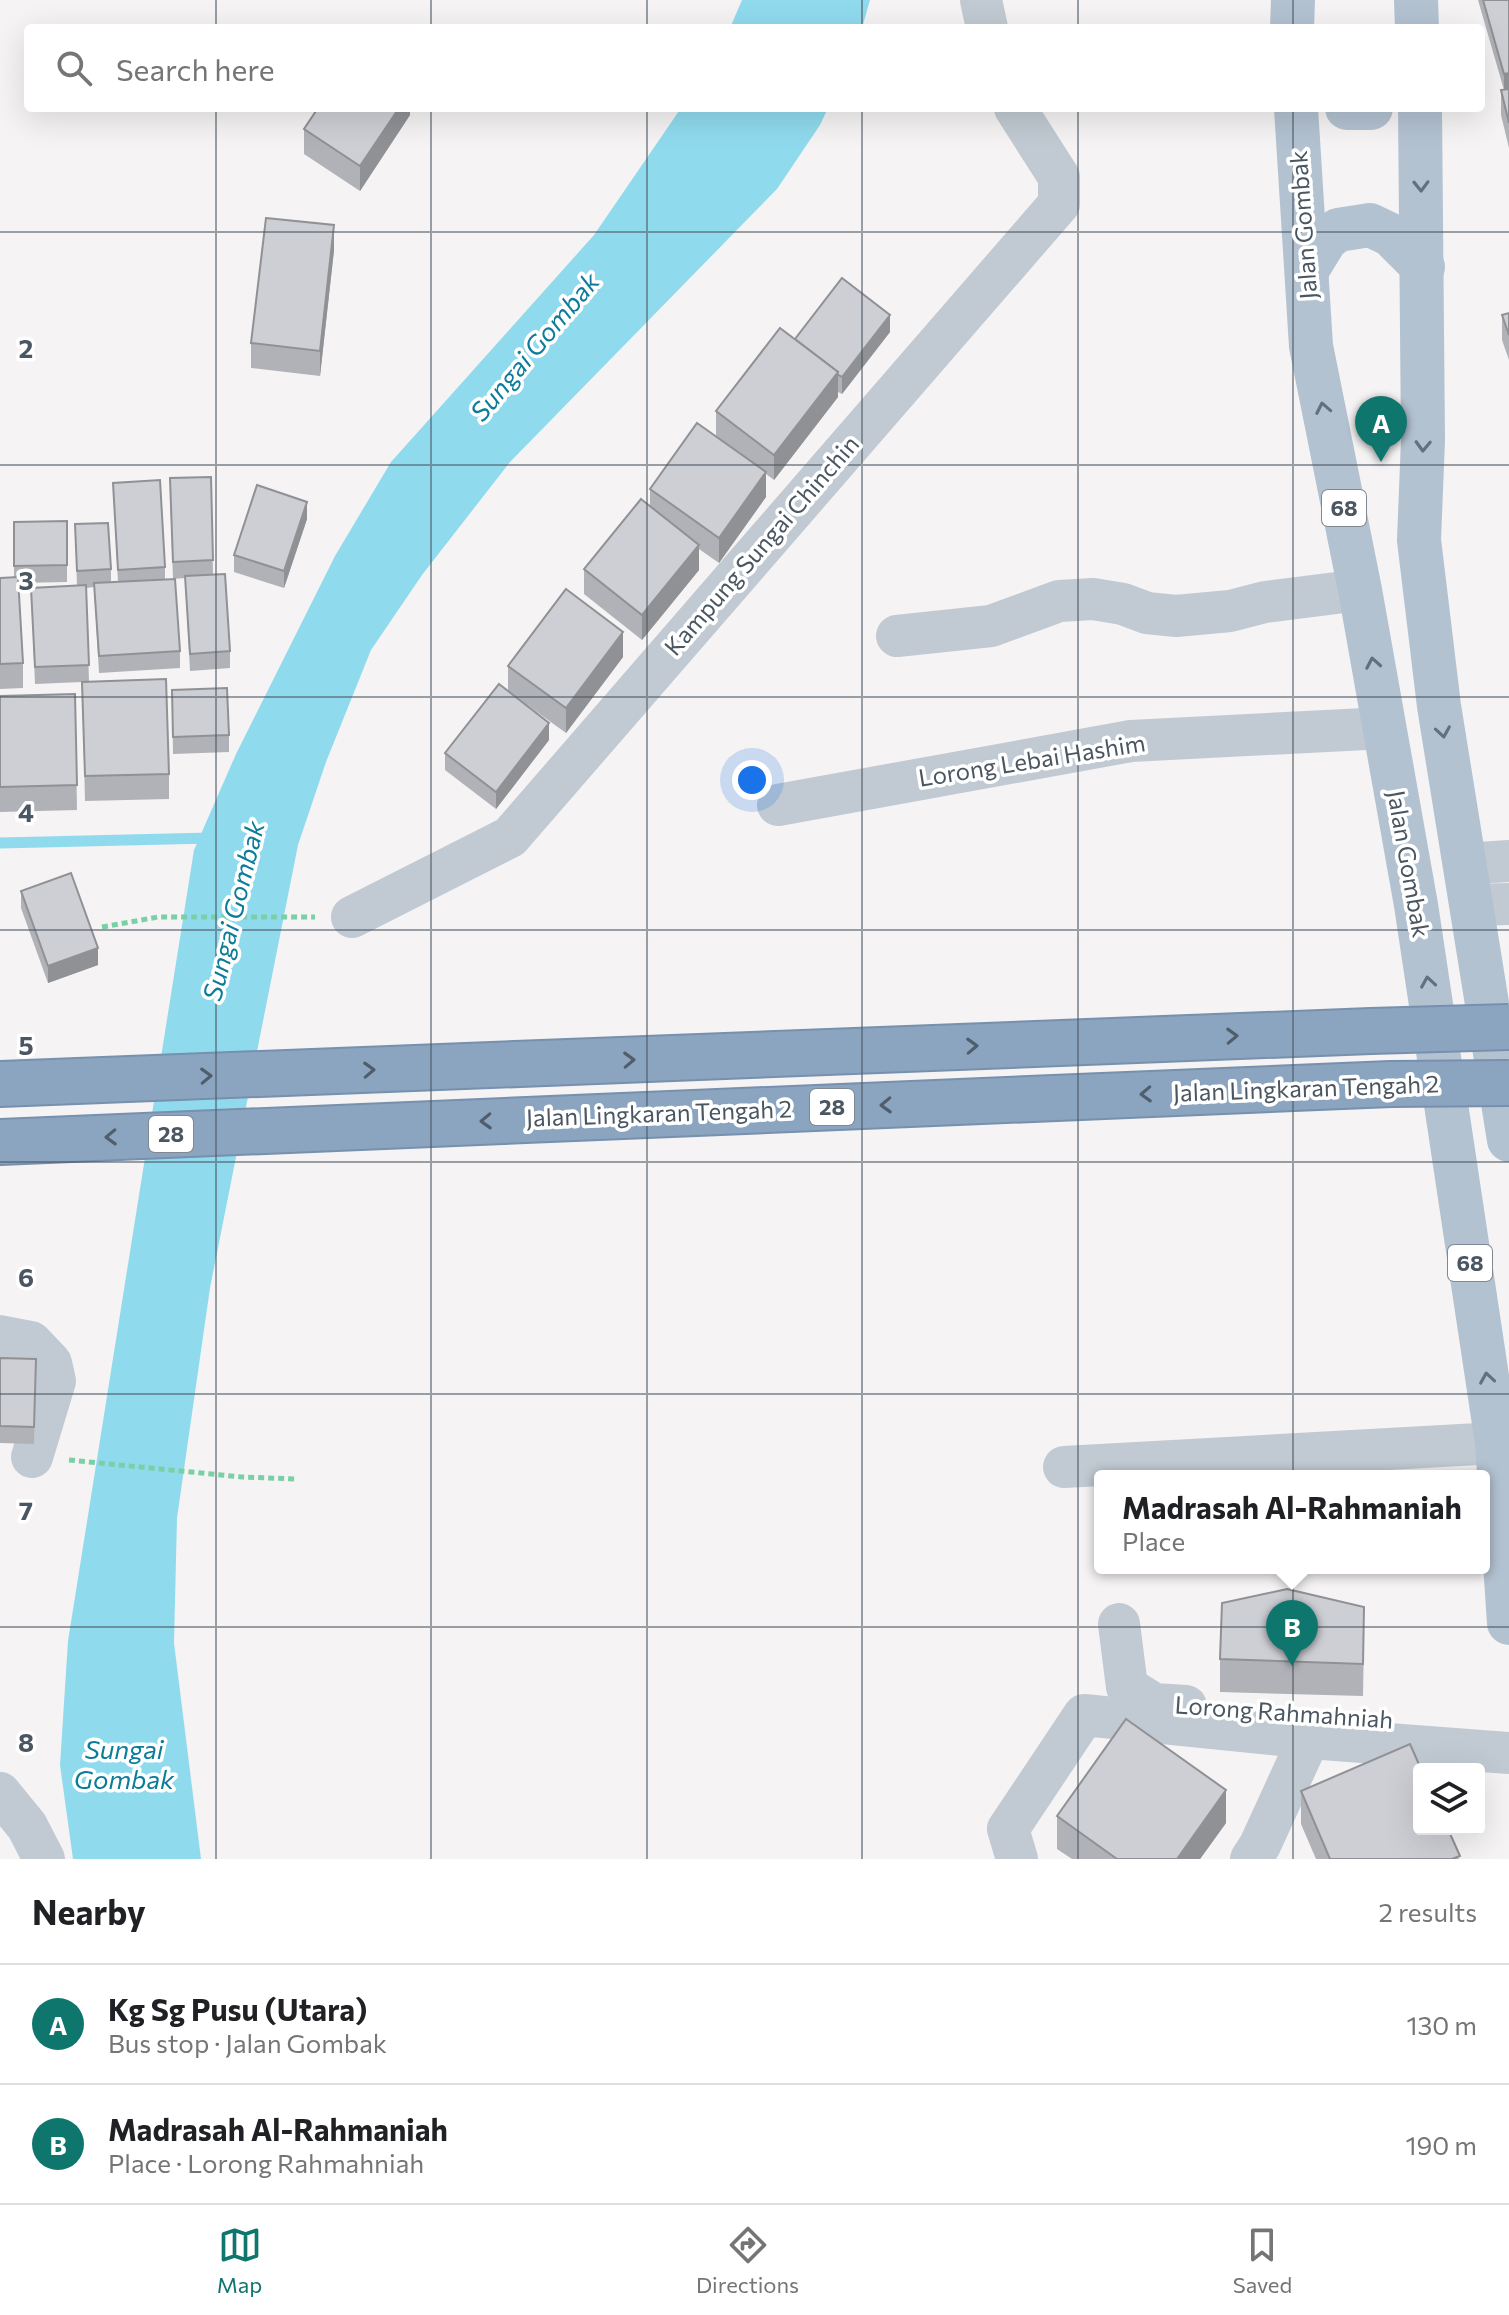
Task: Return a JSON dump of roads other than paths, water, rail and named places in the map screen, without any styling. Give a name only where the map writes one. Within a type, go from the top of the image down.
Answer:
[{"type":"highway","points":[[0,1084],[1509,1027]]},
{"type":"highway","name":"Jalan Lingkaran Tengah 2","points":[[0,1142],[1391,1084],[1509,1083]]},
{"type":"main road","points":[[1292,24],[1293,0]]},
{"type":"main road","points":[[1416,0],[1417,24]]},
{"type":"main road","name":"Jalan Gombak","points":[[1296,112],[1311,346],[1360,590],[1416,905],[1497,1443],[1509,1623]]},
{"type":"main road","points":[[1420,112],[1423,440],[1419,540],[1439,706],[1482,891],[1509,1140]]},
{"type":"main road","points":[[1307,270],[1326,239],[1338,230],[1370,225],[1391,235],[1423,267]]},
{"type":"street","points":[[981,0],[986,24]]},
{"type":"street","name":"Kampung Sungai Chinchin","points":[[352,917],[510,837],[1059,204],[1059,177],[1018,112]]},
{"type":"street","points":[[897,636],[991,626],[1059,601],[1093,599],[1123,604],[1147,613],[1176,616],[1230,611],[1265,602],[1360,590]]},
{"type":"street","name":"Lorong Lebai Hashim","points":[[778,805],[1131,741],[1385,728]]},
{"type":"street","points":[[1482,891],[1509,861]]},
{"type":"street","points":[[0,1336],[31,1342],[51,1363],[55,1381],[32,1457]]},
{"type":"street","points":[[1064,1467],[1497,1443]]},
{"type":"street","name":"Lorong Rahmahniah","points":[[1119,1624],[1127,1687],[1154,1704],[1509,1729]]},
{"type":"street","points":[[1017,1859],[1008,1829],[1084,1715],[1309,1738],[1509,1753]]},
{"type":"street","points":[[1251,1859],[1309,1738]]},
{"type":"street","points":[[0,1793],[27,1826],[44,1859]]},
{"type":"water","points":[[742,0],[870,0],[863,24],[732,24]]},
{"type":"water","name":"Sungai Gombak","points":[[678,112],[826,112],[777,189],[510,462],[422,575],[371,650],[326,762],[298,845],[210,1288],[177,1518],[174,1643],[201,1859],[73,1859],[60,1765],[68,1641],[194,850],[236,754],[335,556],[391,462],[594,235]]},
{"type":"waterway","points":[[0,843],[211,838]]},
{"type":"place","name":"Kg Sg Pusu (Utara)","points":[[1381,462]]},
{"type":"place","name":"Madrasah Al-Rahmaniah","points":[[1292,1666]]}]
